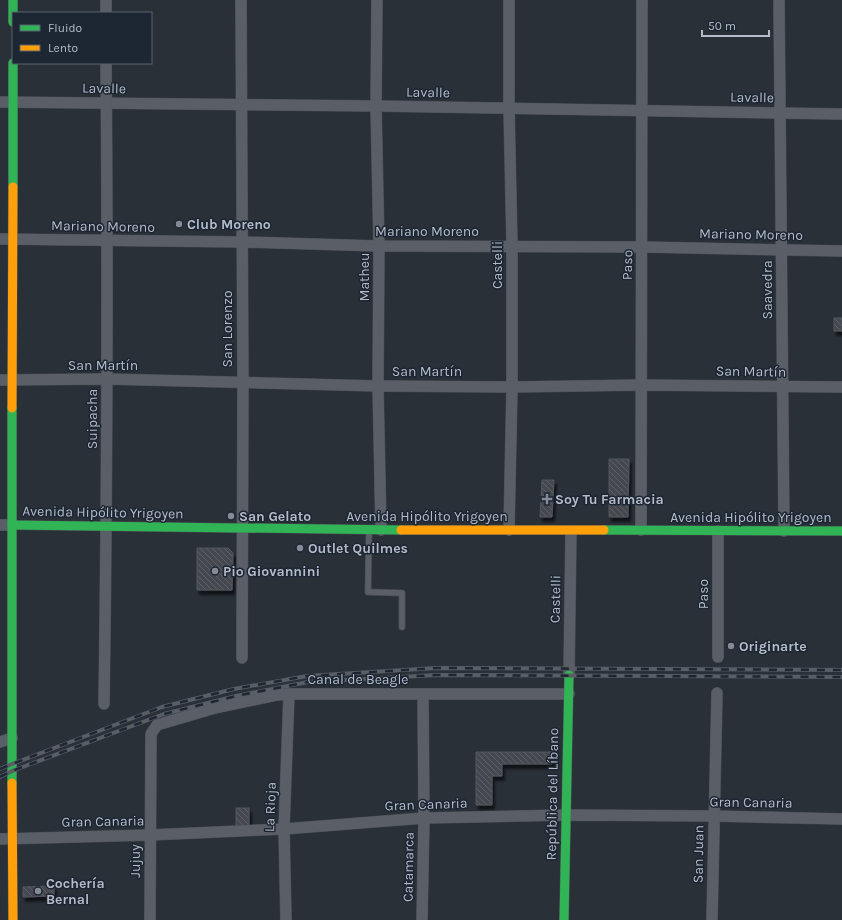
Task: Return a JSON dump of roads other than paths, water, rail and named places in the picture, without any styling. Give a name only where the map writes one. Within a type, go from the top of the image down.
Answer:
[{"type":"street","points":[[13,0],[13,12]]},
{"type":"street","points":[[106,0],[106,12]]},
{"type":"street","name":"San Lorenzo","points":[[241,0],[243,382],[242,658]]},
{"type":"street","name":"Matheu","points":[[377,0],[376,106],[379,246],[378,386],[381,530]]},
{"type":"street","name":"Castelli","points":[[509,530],[512,387],[512,246],[509,108],[510,0]]},
{"type":"street","name":"Paso","points":[[641,530],[643,247],[642,0]]},
{"type":"street","name":"Saavedra","points":[[779,0],[784,531]]},
{"type":"street","points":[[13,64],[12,525],[5,668],[12,738],[13,920]]},
{"type":"street","name":"Suipacha","points":[[104,704],[107,526],[106,379],[108,241],[106,64]]},
{"type":"street","name":"Lavalle","points":[[0,102],[242,104],[842,114]]},
{"type":"street","name":"Mariano Moreno","points":[[0,239],[242,242],[379,246],[643,247],[842,251]]},
{"type":"street","name":"San Martín","points":[[0,380],[106,379],[378,386],[512,387],[641,385],[842,387]]},
{"type":"street","points":[[0,525],[12,525]]},
{"type":"street","name":"Avenida Hipólito Yrigoyen","points":[[12,525],[369,530],[842,531]]},
{"type":"street","name":"Castelli","points":[[569,672],[571,531]]},
{"type":"street","name":"Paso","points":[[718,531],[718,657]]},
{"type":"street","name":"República del Líbano","points":[[564,920],[569,672]]},
{"type":"street","name":"San Juan","points":[[712,920],[717,693]]},
{"type":"street","name":"La Rioja","points":[[286,920],[284,829],[289,694]]},
{"type":"street","name":"Catamarca","points":[[422,920],[424,818],[423,694]]},
{"type":"street","name":"Canal de Beagle","points":[[153,730],[161,723],[215,708],[277,695],[569,694]]},
{"type":"street","name":"Jujuy","points":[[150,920],[151,734],[153,730]]},
{"type":"street","points":[[0,742],[12,738]]},
{"type":"street","name":"Gran Canaria","points":[[0,839],[150,835],[284,829],[424,818],[714,816],[842,820]]},
{"type":"lane","points":[[369,530],[368,592],[402,593],[402,627]]},
{"type":"railway","points":[[0,769],[162,707],[234,689],[307,676],[436,668],[842,670]]},
{"type":"railway","points":[[0,777],[12,771],[164,714],[236,696],[308,682],[436,675],[842,677]]},
{"type":"place","name":"Club Moreno","points":[[179,224]]},
{"type":"place","name":"Soy Tu Farmacia","points":[[547,499]]},
{"type":"place","name":"San Gelato","points":[[231,516]]},
{"type":"place","name":"Outlet Quilmes","points":[[300,548]]},
{"type":"place","name":"Pio Giovannini","points":[[215,571]]},
{"type":"place","name":"Originarte","points":[[731,646]]},
{"type":"place","name":"Cochería Bernal","points":[[38,891]]}]
